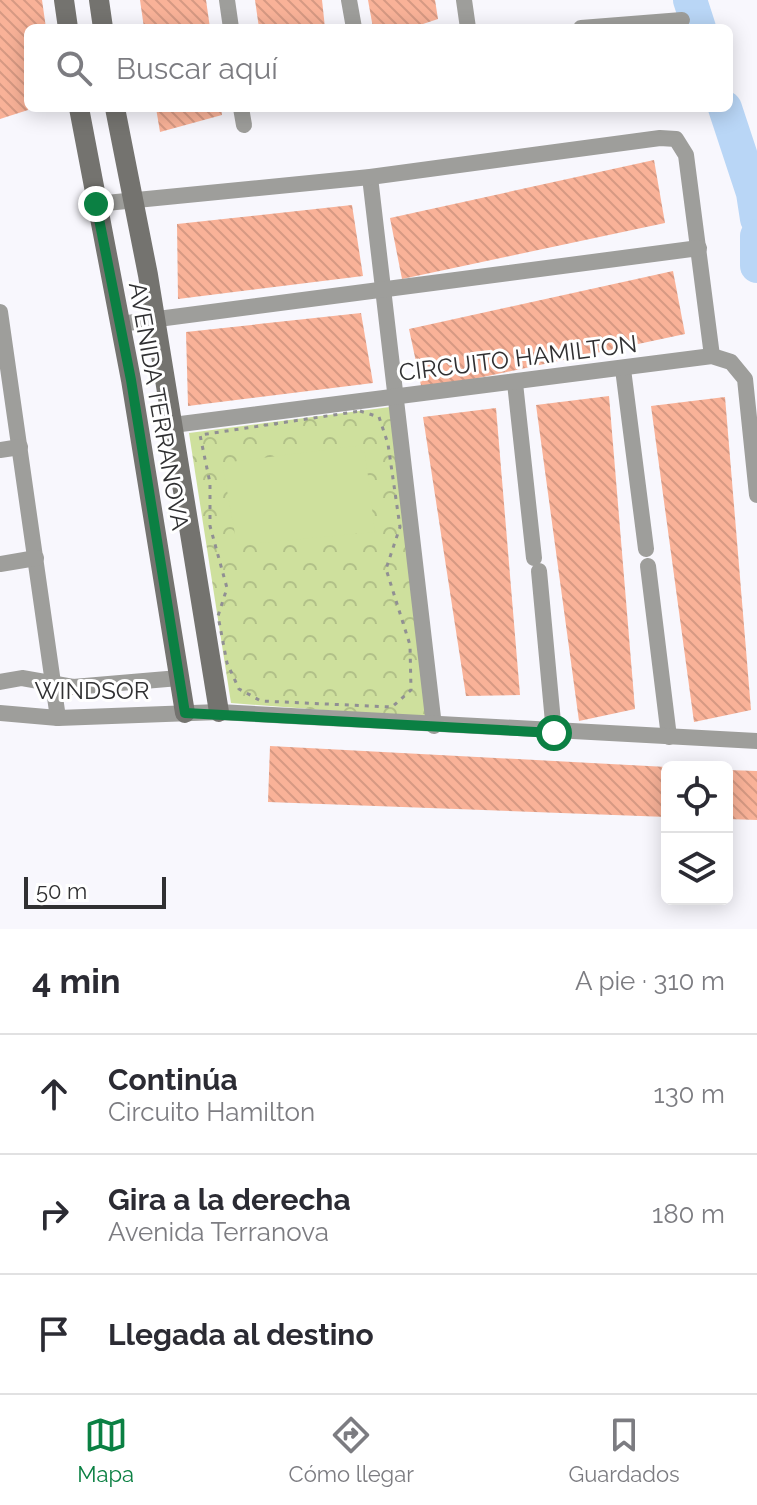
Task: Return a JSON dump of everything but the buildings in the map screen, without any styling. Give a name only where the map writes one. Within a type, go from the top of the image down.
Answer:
[{"type":"street","points":[[64,0],[67,24]]},
{"type":"street","points":[[99,0],[102,24]]},
{"type":"street","points":[[227,0],[230,24]]},
{"type":"street","points":[[349,0],[353,24]]},
{"type":"street","points":[[464,0],[467,24]]},
{"type":"street","points":[[632,24],[682,20]]},
{"type":"street","name":"AVENIDA TERRANOVA","points":[[80,112],[120,324],[185,713]]},
{"type":"street","name":"AVENIDA TERRANOVA","points":[[116,112],[155,319],[219,712]]},
{"type":"street","points":[[96,204],[370,177],[660,138],[676,139],[686,155],[712,356],[731,362],[745,379],[757,495]]},
{"type":"street","points":[[370,177],[434,726]]},
{"type":"street","points":[[120,324],[699,248]]},
{"type":"street","points":[[0,312],[58,718]]},
{"type":"street","name":"CIRCUITO HAMILTON","points":[[173,425],[712,356]]},
{"type":"street","points":[[623,369],[646,549]]},
{"type":"street","points":[[515,383],[554,733]]},
{"type":"street","points":[[0,450],[20,447]]},
{"type":"street","points":[[0,564],[36,558]]},
{"type":"street","points":[[648,566],[669,737]]},
{"type":"street","points":[[0,682],[22,678],[73,687],[179,678]]},
{"type":"street","points":[[185,713],[219,712],[554,733],[757,741]]},
{"type":"street","name":"WINDSOR","points":[[0,713],[58,718],[185,713]]},
{"type":"path","points":[[360,411],[379,417],[388,444],[400,527],[386,569],[410,645],[411,690],[392,707],[261,701],[239,689],[227,663],[218,616],[227,588],[210,526],[210,483],[200,435],[360,411]]},
{"type":"green space","points":[[390,407],[429,718],[231,703],[189,433]]},
{"type":"green space","points":[[364,445],[375,532],[237,545],[222,463]]},
{"type":"waterway","points":[[690,0],[698,24]]},
{"type":"waterway","points":[[726,112],[753,193],[757,219]]},
{"type":"waterway","points":[[757,236],[757,266]]},
{"type":"route","points":[[96,204],[131,380],[185,713],[219,712],[554,733]]}]
